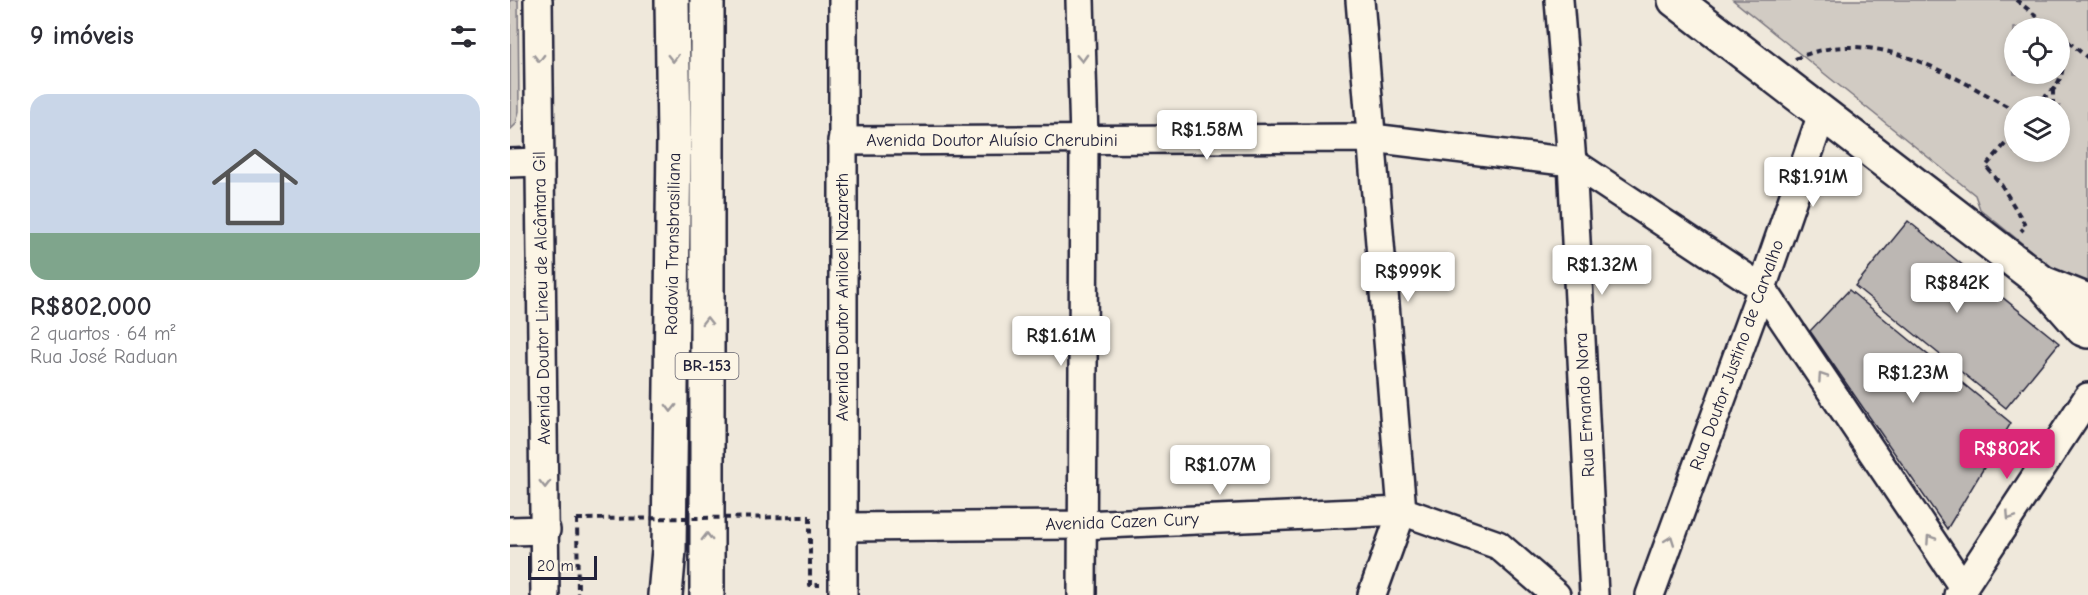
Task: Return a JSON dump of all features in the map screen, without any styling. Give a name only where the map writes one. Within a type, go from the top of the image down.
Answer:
[{"type":"main road","name":"Rodovia Transbrasiliana","points":[[707,0],[707,595]]},
{"type":"main road","points":[[1675,0],[2043,284],[2055,300],[2083,329],[2088,331]]},
{"type":"main road","name":"Rodovia Transbrasiliana","points":[[665,595],[669,550],[674,139],[670,2]]},
{"type":"main road","points":[[2043,284],[2088,301]]},
{"type":"street","name":"Avenida Doutor Lineu de Alcântara Gil","points":[[538,0],[545,595]]},
{"type":"street","name":"Avenida Doutor Aniloel Nazareth","points":[[843,0],[843,590]]},
{"type":"street","points":[[1080,0],[1084,139],[1082,595]]},
{"type":"street","points":[[1360,0],[1402,511],[1372,595]]},
{"type":"street","name":"Rua Ernando Nora","points":[[1559,0],[1572,162],[1594,595]]},
{"type":"street","name":"Rua Doutor Justino de Carvalho","points":[[1650,595],[1762,288],[1822,114]]},
{"type":"street","name":"Avenida Doutor Aluísio Cherubini","points":[[842,141],[1372,138],[1572,162]]},
{"type":"street","points":[[510,163],[540,162]]},
{"type":"street","points":[[1572,162],[1762,288],[1961,592],[2088,397]]},
{"type":"street","name":"Avenida Cazen Cury","points":[[843,527],[1082,525],[1402,511],[1498,545],[1556,595]]},
{"type":"street","points":[[510,531],[546,530]]},
{"type":"path","points":[[2016,0],[2039,18]]},
{"type":"path","points":[[2070,43],[2088,58]]},
{"type":"path","points":[[1768,71],[1817,49],[1852,45],[1884,50],[1951,75],[2004,104]]},
{"type":"path","points":[[2046,96],[2056,84]]},
{"type":"path","points":[[2053,90],[2053,96]]},
{"type":"path","points":[[2003,252],[2026,226],[2002,186],[1986,166],[2004,145]]},
{"type":"path","points":[[578,595],[577,519],[810,517],[810,585],[843,590]]},
{"type":"shaded area","points":[[510,0],[518,0],[519,111],[516,124],[510,130]]},
{"type":"shaded area","points":[[1733,0],[2088,0],[2088,292],[2062,276],[1980,209],[1975,195]]},
{"type":"building","points":[[1908,221],[2059,343],[2006,408],[1855,286]]},
{"type":"building","points":[[1849,290],[2011,423],[1947,529],[1810,331]]}]
